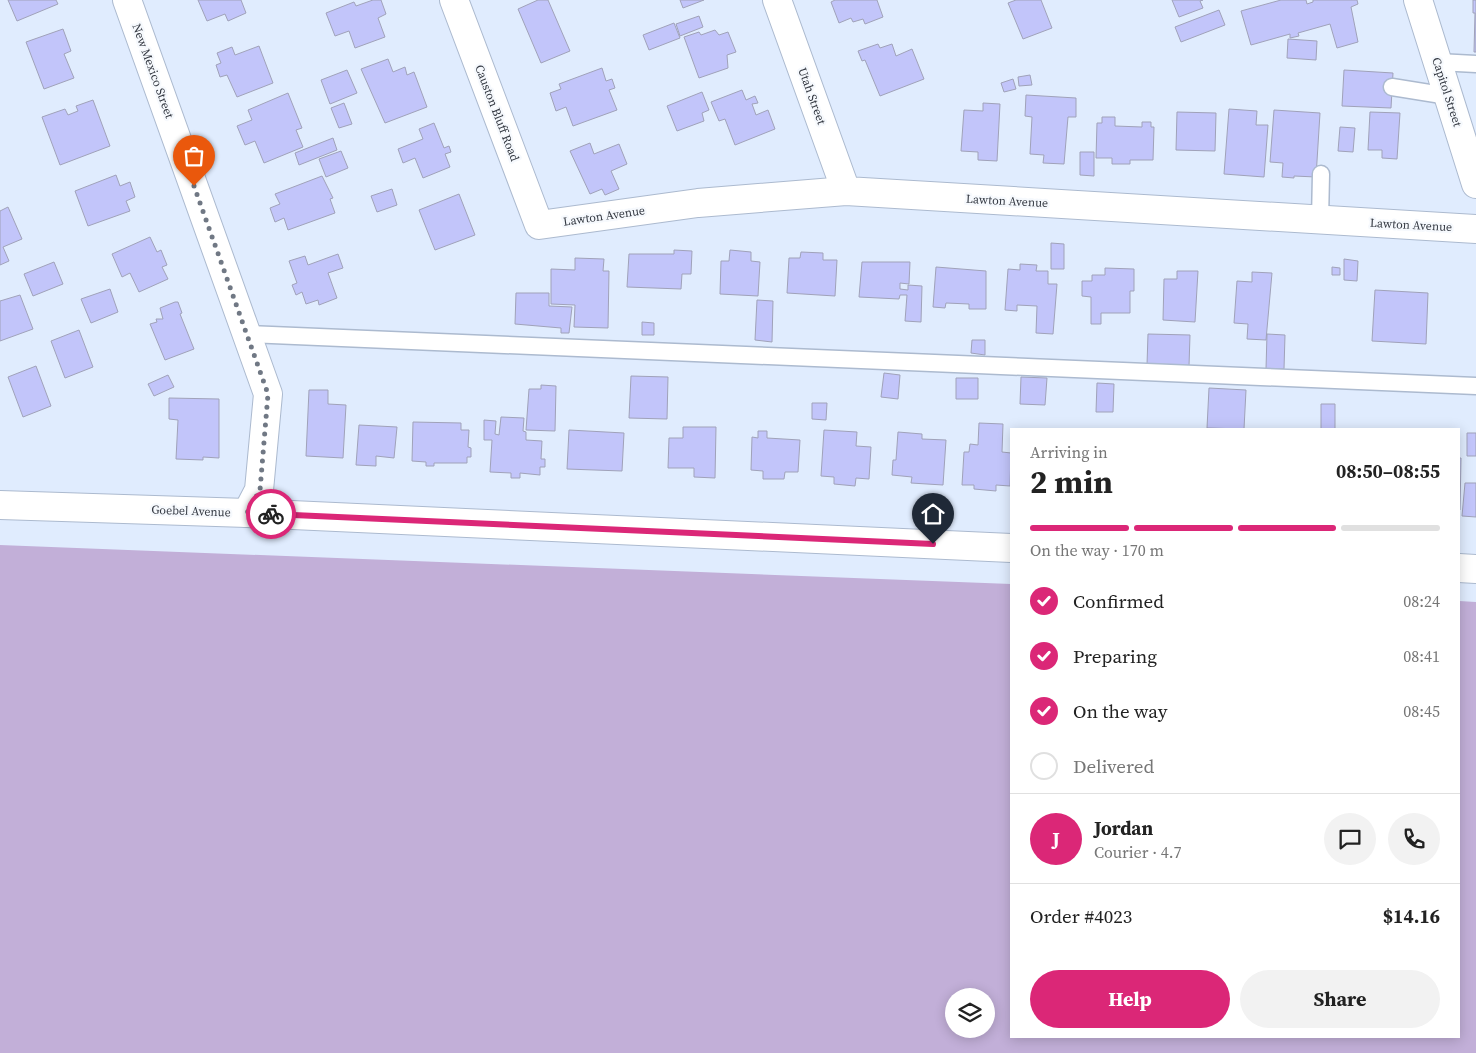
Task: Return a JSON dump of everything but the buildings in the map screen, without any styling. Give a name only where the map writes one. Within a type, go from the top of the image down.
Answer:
[{"type":"street","name":"New Mexico Street","points":[[127,0],[268,394],[260,490],[247,513]]},
{"type":"street","name":"Causton Bluff Road","points":[[454,0],[539,225]]},
{"type":"street","name":"Utah Street","points":[[777,0],[846,191]]},
{"type":"street","name":"Capitol Street","points":[[1418,0],[1476,184]]},
{"type":"street","name":"Lawton Avenue","points":[[539,225],[698,203],[846,191],[1476,229]]},
{"type":"street","name":"Goebel Avenue","points":[[0,505],[247,513],[1010,548]]},
{"type":"street","points":[[1460,568],[1476,569]]},
{"type":"lane","points":[[1438,62],[1476,64]]},
{"type":"lane","points":[[1392,87],[1448,96]]},
{"type":"lane","points":[[1320,220],[1321,174]]},
{"type":"lane","points":[[247,334],[1476,386]]},
{"type":"shaded area","points":[[0,545],[1010,584],[1010,1038],[1460,1038],[1460,601],[1476,602],[1476,1053],[0,1053]]},
{"type":"way so far","points":[[194,186],[268,394],[260,490],[247,513],[271,514]]},
{"type":"route","points":[[271,514],[933,544]]}]
